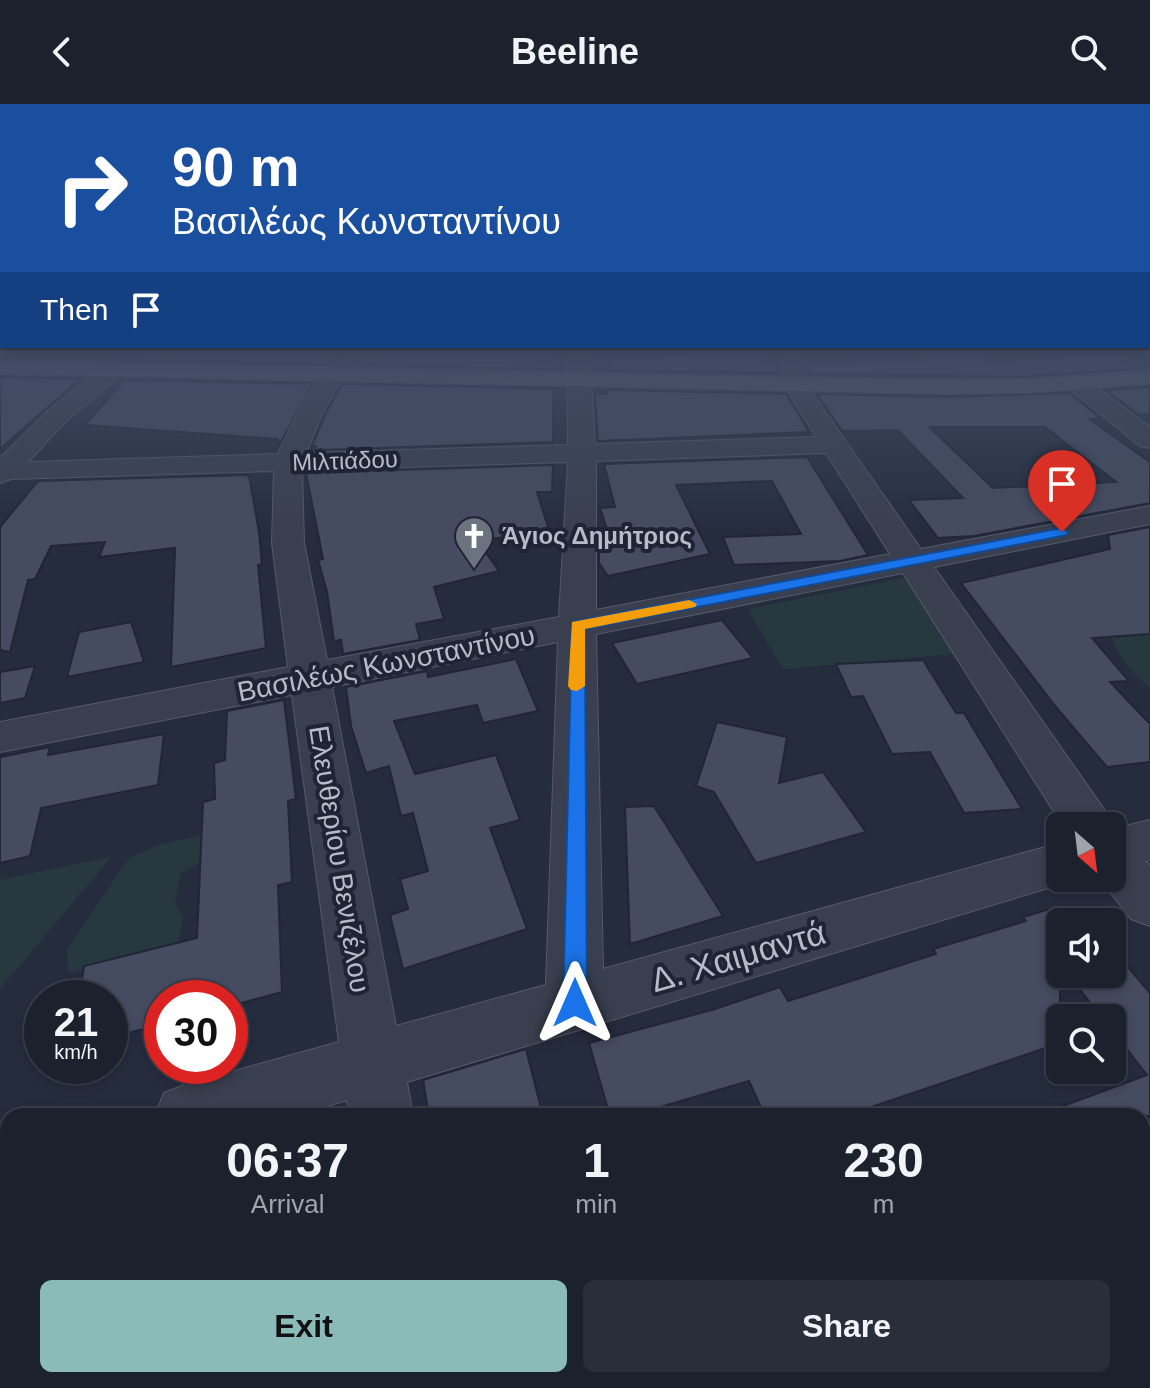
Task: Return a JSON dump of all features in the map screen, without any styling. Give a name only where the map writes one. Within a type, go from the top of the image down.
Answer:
[{"type":"street","points":[[0,471],[61,413]]},
{"type":"street","name":"Ελευθερίου Βενιζέλου","points":[[310,413],[288,463],[288,543],[312,677],[376,1090]]},
{"type":"street","points":[[575,1003],[580,413]]},
{"type":"street","points":[[813,413],[915,561],[990,681],[1079,812]]},
{"type":"street","points":[[1115,413],[1150,440]]},
{"type":"street","name":"Μιλτιάδου","points":[[0,471],[833,445]]},
{"type":"street","name":"Βασιλέως Κωνσταντίνου","points":[[0,737],[1150,515]]},
{"type":"street","points":[[1126,846],[1150,840]]},
{"type":"street","name":"Δ. Χαιμαντά","points":[[245,1108],[376,1090],[575,1003],[1046,868]]},
{"type":"street","points":[[1126,875],[1150,903]]},
{"type":"shaded area","points":[[913,576],[963,653],[783,669],[748,609]]},
{"type":"shaded area","points":[[1143,631],[1150,637],[1150,687],[1125,662],[1109,632]]},
{"type":"shaded area","points":[[278,817],[180,874],[175,903],[184,916],[178,942],[134,958],[69,973],[67,950],[129,858],[156,846]]},
{"type":"shaded area","points":[[111,857],[0,989],[0,880]]},
{"type":"building","points":[[0,413],[41,413],[0,449]]},
{"type":"building","points":[[95,413],[296,413],[278,447],[278,439],[85,425]]},
{"type":"building","points":[[553,413],[553,442],[315,450],[316,446],[312,446],[325,415]]},
{"type":"building","points":[[596,413],[797,413],[809,432],[598,441]]},
{"type":"building","points":[[830,413],[1094,413],[1100,418],[1089,419],[1150,462],[1150,503],[974,536],[938,538],[909,500],[963,498],[898,430],[842,431]],"holes":[[[929,427],[1045,427],[1116,482],[993,488]]]},
{"type":"building","points":[[807,457],[868,555],[840,561],[734,565],[723,537],[801,534],[772,481],[676,485],[710,554],[608,576],[599,563],[599,547],[612,545],[600,508],[615,507],[604,464]]},
{"type":"building","points":[[553,465],[552,492],[537,492],[550,533],[477,540],[499,571],[434,587],[444,619],[416,624],[420,640],[343,654],[341,640],[334,641],[327,592],[318,560],[323,559],[306,473]]},
{"type":"building","points":[[249,475],[259,532],[262,564],[258,565],[266,648],[171,667],[175,548],[99,557],[105,542],[51,546],[35,579],[28,580],[10,652],[0,650],[0,527],[38,481]]},
{"type":"building","points":[[1150,527],[1150,634],[1092,638],[1129,681],[1110,682],[1150,724],[1150,762],[1107,767],[1055,706],[961,583],[1110,549],[1108,535]]},
{"type":"building","points":[[722,620],[753,658],[637,684],[612,643]]},
{"type":"building","points":[[131,622],[144,662],[67,677],[79,632]]},
{"type":"building","points":[[516,659],[538,711],[483,723],[477,705],[394,721],[415,774],[496,755],[520,820],[490,828],[527,929],[403,969],[390,915],[408,909],[400,879],[428,871],[413,813],[401,816],[389,766],[366,773],[351,726],[346,687],[427,671],[428,677]]},
{"type":"building","points":[[923,660],[956,713],[964,713],[1022,809],[964,813],[930,752],[892,754],[863,696],[851,697],[836,664]]},
{"type":"building","points":[[35,666],[25,698],[0,703],[0,672]]},
{"type":"building","points":[[284,700],[296,799],[288,801],[292,882],[278,885],[282,992],[248,1001],[248,980],[144,980],[144,1029],[128,1033],[128,980],[82,980],[84,966],[197,938],[203,802],[215,799],[214,763],[225,760],[227,711]]},
{"type":"building","points":[[717,722],[787,737],[779,783],[823,772],[866,832],[756,863],[714,792],[696,786]]},
{"type":"building","points":[[164,734],[158,785],[41,808],[30,856],[0,863],[0,757],[50,747],[48,755]]},
{"type":"building","points":[[654,806],[723,916],[630,944],[625,807]]},
{"type":"building","points":[[1046,910],[1046,988],[1060,988],[1060,1004],[1046,1004],[1046,1048],[869,1108],[761,1108],[749,1081],[657,1108],[608,1108],[589,1043],[715,1009],[780,987],[788,1001],[936,954],[933,949],[1026,921],[1023,917]]},
{"type":"building","points":[[1126,965],[1150,993],[1150,1108],[1058,1108],[1147,1075],[1126,1048],[1126,1004],[1091,1004],[1079,988],[1126,988]]},
{"type":"building","points":[[526,1049],[541,1108],[428,1108],[423,1080]]},
{"type":"slow traffic","points":[[577,686],[577,626],[689,604]]},
{"type":"place","name":"Άγιος Δημήτριος","points":[[474,570]]},
{"type":"route","points":[[575,1003],[577,626],[1062,532]]}]
